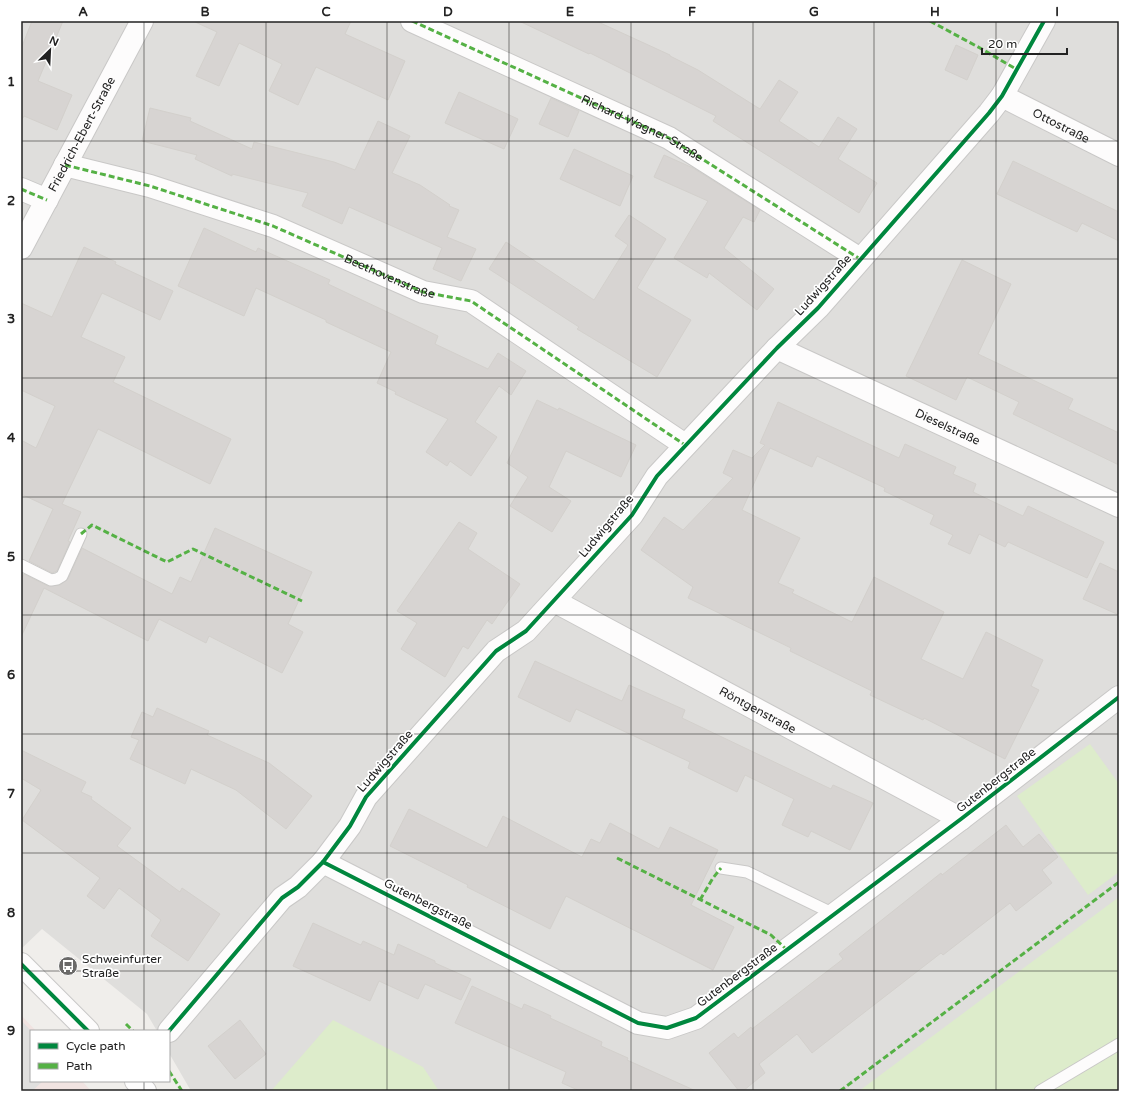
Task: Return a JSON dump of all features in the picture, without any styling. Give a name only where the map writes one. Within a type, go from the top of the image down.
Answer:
[{"type":"street","name":"Friedrich-Ebert-Straße","points":[[21,248],[142,21]]},
{"type":"street","name":"Richard-Wagner-Straße","points":[[412,21],[669,138],[860,259]]},
{"type":"street","name":"Ludwigstraße","points":[[170,1030],[282,898],[298,887],[323,862],[350,826],[366,797],[496,651],[526,631],[632,515],[657,476],[777,348],[818,308],[985,118],[1002,96],[1044,21]]},
{"type":"street","name":"Ottostraße","points":[[1002,96],[1119,155]]},
{"type":"street","name":"Beethovenstraße","points":[[65,165],[150,186],[273,226],[423,292],[471,301],[685,445]]},
{"type":"street","points":[[21,189],[47,200]]},
{"type":"street","name":"Dieselstraße","points":[[777,348],[1119,506]]},
{"type":"street","name":"Röntgenstraße","points":[[554,600],[961,819]]},
{"type":"street","name":"Gutenbergstraße","points":[[323,862],[638,1023],[667,1028],[696,1018],[961,819],[1119,697]]},
{"type":"street","points":[[21,964],[87,1030]]},
{"type":"street","points":[[137,1082],[144,1091]]},
{"type":"lane","points":[[21,565],[51,580],[57,579],[62,576],[81,534]]},
{"type":"lane","points":[[722,868],[747,872],[834,914]]},
{"type":"lane","points":[[1040,1091],[1119,1044]]},
{"type":"shaded area","points":[[21,21],[1119,21],[1119,1091],[191,1091],[170,1055],[170,1030],[156,1030],[147,1014],[42,929],[21,949]]},
{"type":"shaded area","points":[[21,1015],[35,1030],[30,1030],[30,1082],[83,1082],[91,1091],[21,1091]]},
{"type":"shaded area","points":[[21,1020],[30,1030],[30,1082],[42,1082],[32,1091],[21,1091]]},
{"type":"green space","points":[[1090,744],[1119,784],[1119,872],[1088,895],[1017,796]]},
{"type":"green space","points":[[1119,897],[1119,1091],[859,1091]]},
{"type":"green space","points":[[333,1020],[423,1067],[439,1091],[271,1091]]},
{"type":"building","points":[[32,21],[63,21],[38,81],[72,95],[57,130],[24,116],[21,121],[21,49]]},
{"type":"building","points":[[193,21],[351,21],[345,34],[405,61],[388,100],[316,67],[298,105],[269,91],[282,64],[239,43],[219,86],[196,76],[217,32]]},
{"type":"building","points":[[519,21],[596,21],[670,55],[698,70],[760,109],[779,80],[798,92],[779,121],[819,147],[838,117],[857,129],[838,159],[877,183],[859,213],[713,121],[716,116],[590,53],[589,54]]},
{"type":"building","points":[[956,45],[978,55],[967,80],[945,70]]},
{"type":"building","points":[[459,92],[518,119],[504,149],[445,123]]},
{"type":"building","points":[[551,98],[579,111],[568,137],[539,124]]},
{"type":"building","points":[[150,108],[191,118],[190,121],[252,149],[254,142],[334,162],[355,170],[378,121],[410,136],[392,173],[420,185],[450,205],[449,206],[459,210],[447,237],[476,249],[461,281],[433,269],[442,248],[349,207],[342,224],[302,206],[308,193],[232,174],[232,176],[195,159],[197,155],[142,141]]},
{"type":"building","points":[[574,149],[633,176],[620,206],[560,179]]},
{"type":"building","points":[[664,155],[693,168],[760,210],[754,222],[743,217],[724,248],[774,289],[757,310],[709,273],[707,278],[674,258],[708,201],[654,177]]},
{"type":"building","points":[[1013,161],[1119,212],[1119,241],[1082,223],[1077,232],[997,194]]},
{"type":"building","points":[[629,215],[666,239],[637,288],[691,320],[657,377],[577,329],[579,327],[489,269],[506,242],[594,300],[628,245],[615,236]]},
{"type":"building","points":[[204,228],[256,252],[258,248],[330,280],[328,284],[438,336],[435,344],[488,369],[498,353],[526,371],[511,395],[499,386],[475,422],[497,437],[471,476],[450,461],[447,466],[426,452],[448,419],[395,394],[396,392],[377,383],[391,352],[256,288],[244,316],[178,286]]},
{"type":"building","points":[[84,247],[116,262],[115,264],[173,291],[160,320],[102,293],[81,337],[125,357],[113,382],[231,439],[210,484],[98,429],[62,504],[81,512],[57,571],[52,573],[29,561],[53,509],[21,494],[21,440],[36,448],[55,406],[21,390],[21,303],[52,317]]},
{"type":"building","points":[[962,260],[1011,284],[978,354],[1073,399],[1068,409],[1119,433],[1119,465],[1013,414],[1019,402],[967,377],[956,400],[906,376]]},
{"type":"building","points":[[537,400],[558,410],[559,408],[636,445],[621,477],[566,451],[549,487],[571,501],[552,532],[510,506],[528,477],[507,463]]},
{"type":"building","points":[[778,402],[899,458],[905,444],[956,467],[953,474],[976,484],[973,492],[1023,516],[1028,506],[1104,542],[1087,578],[1008,542],[1005,547],[979,534],[970,554],[948,544],[953,535],[930,524],[934,515],[884,491],[885,488],[817,456],[812,467],[770,448],[742,510],[800,538],[778,583],[794,590],[792,593],[852,622],[874,577],[944,612],[921,659],[963,679],[986,632],[1043,660],[1031,686],[1039,690],[1005,759],[924,718],[923,720],[870,695],[872,691],[790,651],[791,648],[688,598],[693,587],[641,550],[664,517],[683,530],[733,478],[723,473],[733,450],[752,458],[765,445],[760,443]]},
{"type":"building","points":[[459,522],[477,533],[468,549],[520,584],[492,624],[487,620],[468,649],[463,646],[445,677],[401,649],[417,623],[397,611]]},
{"type":"building","points":[[215,528],[312,572],[288,624],[303,632],[282,673],[209,636],[206,643],[159,619],[148,641],[44,588],[21,637],[21,580],[24,574],[48,586],[60,585],[68,579],[82,548],[172,594],[180,577],[191,582]]},
{"type":"building","points":[[1100,563],[1119,572],[1119,615],[1083,599]]},
{"type":"building","points":[[535,661],[622,701],[629,685],[685,710],[682,718],[831,789],[833,785],[873,803],[850,850],[811,831],[808,837],[782,825],[794,799],[745,775],[737,792],[688,768],[690,762],[576,709],[570,722],[518,697]]},
{"type":"building","points":[[157,708],[209,731],[207,735],[269,763],[312,796],[286,829],[236,790],[191,769],[185,784],[130,759],[139,740],[131,737],[142,712],[153,717]]},
{"type":"building","points":[[21,750],[86,782],[81,792],[92,797],[91,799],[131,828],[117,846],[180,892],[182,888],[220,914],[188,961],[151,936],[161,920],[119,888],[104,909],[87,896],[100,878],[22,820],[41,790],[21,778]]},
{"type":"building","points":[[409,809],[487,848],[503,816],[582,857],[591,839],[600,843],[610,823],[659,849],[670,827],[718,850],[691,905],[734,927],[713,970],[566,896],[550,929],[467,887],[468,885],[390,846]]},
{"type":"building","points":[[1006,825],[1023,847],[1039,834],[1058,857],[1042,870],[1052,883],[1016,911],[1010,903],[943,955],[941,953],[812,1053],[797,1034],[759,1064],[765,1073],[743,1091],[739,1091],[709,1053],[734,1033],[738,1038],[751,1027],[752,1029],[843,959],[839,954],[941,873],[942,875]]},
{"type":"building","points":[[313,923],[361,945],[363,941],[394,955],[398,944],[471,979],[461,1000],[425,984],[418,999],[379,981],[370,1001],[293,966]]},
{"type":"building","points":[[472,986],[522,1009],[524,1004],[551,1016],[550,1018],[602,1042],[601,1046],[628,1058],[627,1060],[696,1091],[580,1091],[562,1083],[566,1072],[455,1023]]},
{"type":"building","points":[[240,1020],[266,1054],[235,1079],[208,1046]]},
{"type":"marked path","points":[[412,21],[669,138],[860,259]]},
{"type":"marked path","points":[[930,21],[1016,69]]},
{"type":"marked path","points":[[65,165],[150,186],[273,226],[423,292],[471,301],[685,445]]},
{"type":"marked path","points":[[21,189],[47,200]]},
{"type":"marked path","points":[[81,534],[92,525],[167,562],[193,549],[302,601]]},
{"type":"marked path","points":[[617,858],[771,935],[787,950]]},
{"type":"marked path","points":[[700,900],[713,878],[721,868]]},
{"type":"marked path","points":[[840,1091],[1119,882]]},
{"type":"marked path","points":[[126,1024],[132,1030]]},
{"type":"marked path","points":[[170,1073],[182,1091]]},
{"type":"cycle path","points":[[170,1030],[282,898],[298,887],[323,862],[350,826],[366,797],[496,651],[526,631],[632,515],[657,476],[777,348],[818,308],[989,113],[1002,96],[1044,21]]},
{"type":"cycle path","points":[[323,862],[638,1023],[667,1028],[696,1018],[961,819],[1119,697]]},
{"type":"cycle path","points":[[21,964],[87,1030]]},
{"type":"place","name":"Schweinfurter Straße","points":[[68,966]]}]
